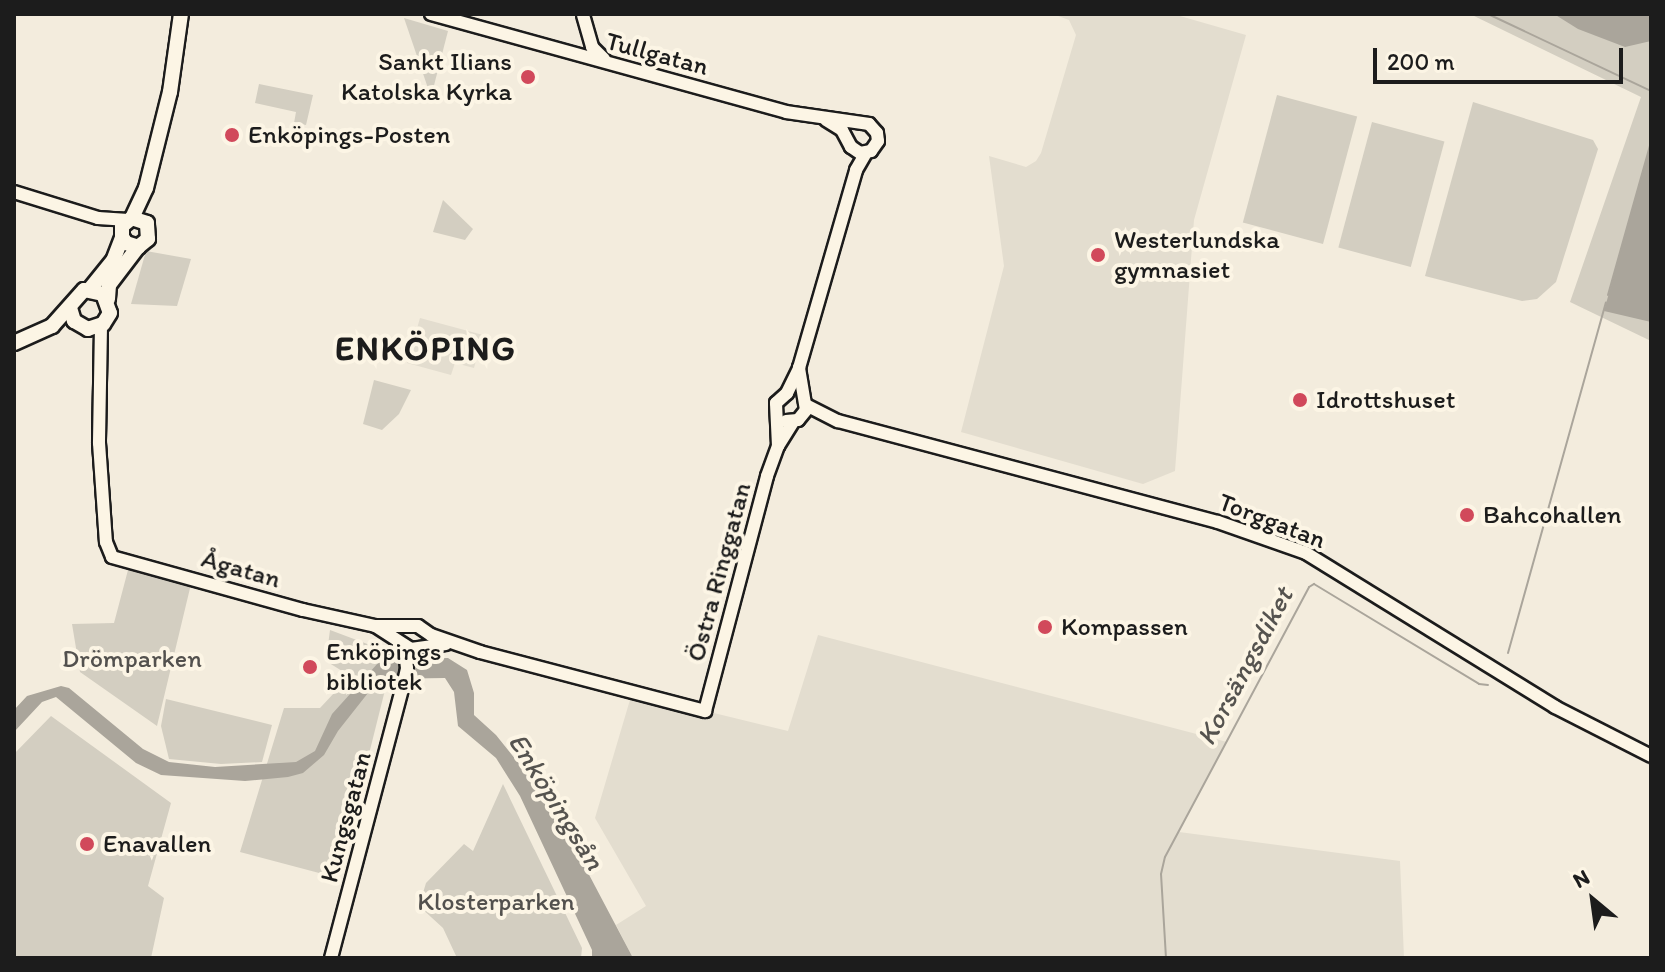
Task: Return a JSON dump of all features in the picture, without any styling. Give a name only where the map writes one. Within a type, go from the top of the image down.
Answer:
[{"type":"main road","points":[[34,335],[70,308],[79,293],[90,289],[105,274],[146,188],[170,92],[181,14]]},
{"type":"main road","points":[[14,343],[34,335],[89,327],[110,313],[109,285],[138,247],[148,239],[146,188]]},
{"type":"main road","points":[[130,219],[147,223]]},
{"type":"main road","points":[[122,236],[126,243],[138,247]]},
{"type":"main road","points":[[90,289],[108,299]]},
{"type":"main road","points":[[70,308],[89,327]]},
{"type":"street","name":"Tullgatan","points":[[431,14],[826,120],[857,124]]},
{"type":"street","points":[[573,52],[583,15]]},
{"type":"street","points":[[583,15],[592,47],[610,63]]},
{"type":"street","name":"Tullgatan","points":[[826,120],[850,142]]},
{"type":"street","points":[[799,368],[805,413],[795,421],[779,416],[776,403],[787,393],[799,368],[856,170],[866,153],[875,148],[877,133],[869,124],[857,124],[850,142],[856,170]]},
{"type":"street","points":[[850,142],[866,153]]},
{"type":"street","points":[[14,192],[98,218],[130,219]]},
{"type":"street","points":[[98,218],[122,236]]},
{"type":"street","name":"Ågatan","points":[[89,327],[100,349],[98,430],[106,542],[112,557],[303,610],[375,626],[418,626],[412,649]]},
{"type":"street","points":[[787,393],[804,402]]},
{"type":"street","name":"Torggatan","points":[[804,402],[838,421],[1218,522],[1306,553],[1555,707],[1651,756]]},
{"type":"street","name":"Östra Ringgatan","points":[[705,711],[778,446],[779,416]]},
{"type":"street","name":"Torggatan","points":[[795,421],[838,421]]},
{"type":"street","name":"Östra Ringgatan","points":[[778,446],[795,421]]},
{"type":"street","name":"Ågatan","points":[[375,626],[412,649],[453,644],[705,711]]},
{"type":"street","points":[[407,627],[412,649]]},
{"type":"street","name":"Kungsgatan","points":[[331,958],[412,649]]},
{"type":"shaded area","name":"Westerlundska gymnasiet","points":[[1053,14],[1173,14],[1246,35],[1194,220],[1175,471],[1143,484],[961,432],[1004,266],[989,156],[1026,167],[1036,161],[1041,153],[1076,35],[1069,20]]},
{"type":"shaded area","points":[[1554,14],[1651,14],[1651,41],[1625,47],[1578,29]]},
{"type":"shaded area","points":[[1651,142],[1651,322],[1604,311]]},
{"type":"shaded area","points":[[420,318],[483,335],[474,368],[455,363],[451,375],[407,363]]},
{"type":"shaded area","points":[[818,635],[1227,742],[1179,832],[1400,861],[1404,958],[633,958],[616,925],[646,906],[595,818],[632,693],[788,731]]},
{"type":"shaded area","points":[[448,658],[467,670],[474,693],[474,715],[496,735],[532,780],[567,833],[633,958],[592,958],[592,950],[520,796],[496,758],[458,726],[454,692],[445,678],[379,679],[338,731],[324,755],[303,773],[288,777],[245,781],[161,775],[136,763],[56,697],[42,702],[14,732],[14,710],[27,696],[61,686],[69,688],[143,749],[169,762],[215,767],[296,762],[315,751],[332,714],[378,663],[389,659]]},
{"type":"green space","points":[[1470,14],[1651,14],[1651,341],[1570,302],[1641,97]]},
{"type":"green space","points":[[404,18],[448,31],[431,97]]},
{"type":"green space","points":[[259,84],[313,95],[306,125],[294,123],[296,112],[255,103]]},
{"type":"green space","points":[[1277,95],[1357,116],[1323,244],[1243,223]]},
{"type":"green space","points":[[1473,102],[1593,140],[1598,149],[1556,282],[1537,299],[1522,301],[1425,276]]},
{"type":"green space","points":[[1372,122],[1444,141],[1411,267],[1338,248]]},
{"type":"green space","points":[[443,200],[473,229],[465,240],[433,232]]},
{"type":"green space","points":[[146,251],[191,259],[177,306],[131,304]]},
{"type":"green space","points":[[374,380],[411,390],[399,414],[382,430],[363,424]]},
{"type":"green space","name":"Drömparken","points":[[128,570],[191,584],[157,726],[80,672],[72,624],[114,623]]},
{"type":"green space","points":[[330,630],[394,654],[338,878],[240,852],[284,708],[320,708],[350,676],[326,661]]},
{"type":"green space","points":[[166,699],[272,725],[262,762],[221,764],[169,759],[161,726]]},
{"type":"green space","name":"Enavallen","points":[[51,716],[171,803],[148,886],[164,898],[151,958],[14,958],[14,754]]},
{"type":"green space","name":"Klosterparken","points":[[503,784],[582,948],[581,958],[457,958],[443,928],[419,906],[426,883],[464,844],[473,851]]},
{"type":"waterway","name":"Korsängsdiket","points":[[1488,14],[1651,91]]},
{"type":"waterway","name":"Korsängsdiket","points":[[1608,295],[1651,142]]},
{"type":"waterway","name":"Korsängsdiket","points":[[1508,653],[1606,302]]},
{"type":"waterway","name":"Korsängsdiket","points":[[1166,958],[1161,874],[1165,857],[1309,587],[1314,584],[1479,684],[1488,685]]},
{"type":"place","name":"Sankt Ilians Katolska Kyrka","points":[[528,77]]},
{"type":"place","name":"Enköpings-Posten","points":[[232,135]]},
{"type":"place","name":"Westerlundska gymnasiet","points":[[1098,255]]},
{"type":"place","name":"Idrottshuset","points":[[1300,400]]},
{"type":"place","name":"Bahcohallen","points":[[1467,515]]},
{"type":"place","name":"Kompassen","points":[[1045,627]]},
{"type":"place","name":"Enköpings bibliotek","points":[[310,667]]},
{"type":"place","name":"Enavallen","points":[[87,844]]},
{"type":"district","name":"ENKÖPING","points":[[426,349]]},
{"type":"water label","name":"Enköpingsån","points":[[557,801]]}]
